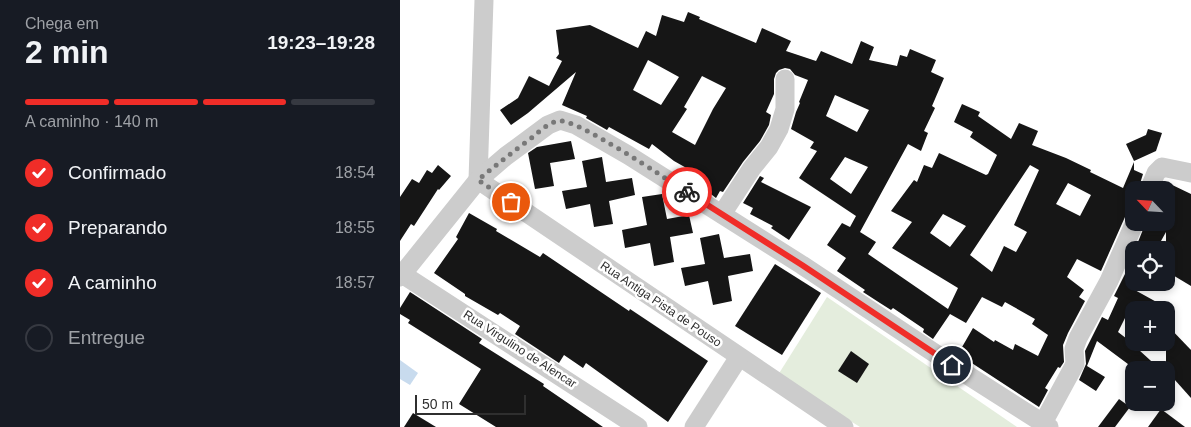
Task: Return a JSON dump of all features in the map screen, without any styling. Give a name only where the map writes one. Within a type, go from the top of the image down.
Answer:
[{"type":"street","points":[[478,180],[484,0]]},
{"type":"street","points":[[722,214],[752,168],[769,147],[779,129],[785,109],[785,79]]},
{"type":"street","points":[[401,275],[478,180],[506,156],[548,125],[560,120],[576,125],[628,155],[802,265],[1046,425],[1075,364],[1074,349],[1078,338],[1109,281],[1131,231]]},
{"type":"street","points":[[1153,181],[1156,173],[1162,167],[1191,173]]},
{"type":"street","name":"Rua Antiga Pista de Pouso","points":[[478,180],[844,427]]},
{"type":"street","name":"Rua Virgulino de Alencar","points":[[401,275],[638,427]]},
{"type":"street","points":[[694,427],[739,357]]},
{"type":"green space","points":[[827,297],[1017,427],[860,427],[778,375]]},
{"type":"water","points":[[400,360],[418,373],[410,385],[400,379]]},
{"type":"building","points":[[688,12],[700,17],[699,19],[756,43],[762,28],[791,41],[786,51],[816,61],[821,51],[852,64],[861,41],[874,47],[869,60],[897,66],[900,55],[907,57],[910,49],[936,60],[931,72],[944,78],[932,106],[935,108],[924,131],[928,133],[921,151],[908,144],[860,232],[876,242],[868,254],[948,309],[958,288],[892,248],[912,222],[891,211],[914,180],[917,182],[924,165],[932,168],[939,153],[986,175],[988,174],[997,155],[970,137],[973,132],[954,122],[962,104],[980,112],[978,116],[1011,139],[1019,123],[1038,131],[1032,145],[1066,158],[1123,188],[1125,183],[1125,217],[1101,271],[1077,259],[1067,277],[1084,290],[1079,297],[1085,301],[1063,345],[1064,362],[1060,368],[1058,367],[1045,388],[1048,390],[1039,407],[958,354],[973,328],[994,342],[995,340],[1013,350],[1015,344],[1038,356],[1048,335],[1032,324],[1035,319],[1005,302],[1002,307],[982,297],[966,323],[950,314],[933,339],[923,332],[924,329],[893,308],[891,310],[863,292],[865,290],[837,271],[846,258],[827,245],[842,223],[850,227],[856,216],[799,178],[817,151],[810,148],[814,142],[791,129],[808,80],[795,75],[790,69],[785,68],[776,73],[774,94],[766,112],[771,115],[769,125],[760,141],[723,192],[720,191],[716,198],[688,173],[690,170],[674,161],[652,144],[649,149],[609,127],[607,130],[586,118],[587,116],[562,105],[576,72],[511,125],[500,110],[518,98],[529,76],[549,86],[562,61],[556,58],[559,54],[556,30],[590,25],[638,48],[646,31],[656,36],[662,15],[684,22]],"holes":[[[648,60],[679,77],[661,105],[633,90]],[[702,76],[726,88],[695,145],[672,132],[687,109],[684,107]],[[835,95],[869,110],[857,132],[826,116]],[[845,157],[868,167],[851,194],[830,179]],[[1030,165],[1039,170],[1014,225],[1027,232],[1016,252],[1004,246],[992,272],[970,255]],[[1068,183],[1091,195],[1080,216],[1056,204]],[[943,214],[966,226],[950,247],[930,233]]]},
{"type":"building","points":[[1148,129],[1162,133],[1156,151],[1134,161],[1126,144],[1146,135]]},
{"type":"building","points":[[571,141],[575,159],[550,163],[554,186],[535,189],[528,153],[537,147]]},
{"type":"building","points":[[602,157],[606,182],[632,178],[635,195],[609,201],[613,224],[594,227],[590,204],[566,209],[562,191],[587,187],[582,161]]},
{"type":"building","points":[[1134,162],[1134,170],[1143,174],[1141,181],[1126,181]]},
{"type":"building","points":[[438,165],[451,176],[438,189],[414,226],[411,224],[400,241],[400,197],[412,179],[419,183],[427,170],[432,173]]},
{"type":"building","points":[[760,176],[764,178],[761,182],[811,207],[789,240],[771,228],[773,226],[750,214],[753,208],[743,203]]},
{"type":"building","points":[[1175,186],[1191,194],[1191,286],[1175,276],[1175,241],[1166,241],[1166,232],[1161,241],[1138,241],[1142,231],[1175,231]]},
{"type":"building","points":[[662,194],[667,219],[689,215],[693,233],[670,237],[674,262],[654,266],[650,243],[625,248],[622,230],[647,225],[642,197]]},
{"type":"building","points":[[469,213],[540,257],[543,253],[708,361],[668,422],[586,363],[583,368],[564,355],[559,363],[515,334],[520,326],[500,313],[498,315],[465,296],[465,294],[434,273],[458,239],[456,237]]},
{"type":"building","points":[[719,234],[724,258],[750,254],[753,271],[728,276],[732,301],[713,305],[708,281],[685,286],[681,268],[705,264],[700,238]]},
{"type":"building","points":[[775,264],[821,293],[782,355],[735,326]]},
{"type":"building","points":[[1125,274],[1125,291],[1137,291],[1155,301],[1125,301],[1125,318],[1118,332],[1125,337],[1125,351],[1140,351],[1151,361],[1125,362],[1097,341],[1087,366],[1105,377],[1096,391],[1079,380],[1086,364],[1085,351],[1102,317],[1108,320],[1118,298],[1114,296]]},
{"type":"building","points":[[410,292],[482,339],[479,343],[544,384],[543,386],[603,427],[496,427],[459,404],[481,369],[408,323],[410,320],[400,314],[400,308]]},
{"type":"building","points":[[1175,333],[1191,350],[1191,398],[1175,380],[1175,361],[1166,361],[1166,351],[1175,351]]},
{"type":"building","points":[[851,351],[869,364],[857,383],[838,371]]},
{"type":"building","points":[[1119,399],[1125,403],[1125,411],[1127,411],[1115,427],[1098,427]]},
{"type":"building","points":[[1160,411],[1164,411],[1185,427],[1148,427]]},
{"type":"building","points":[[413,413],[436,427],[404,427]]},
{"type":"way so far","points":[[511,202],[478,180],[506,156],[548,125],[560,120],[576,125],[687,192]]},
{"type":"route","points":[[687,192],[802,265],[952,365]]}]
